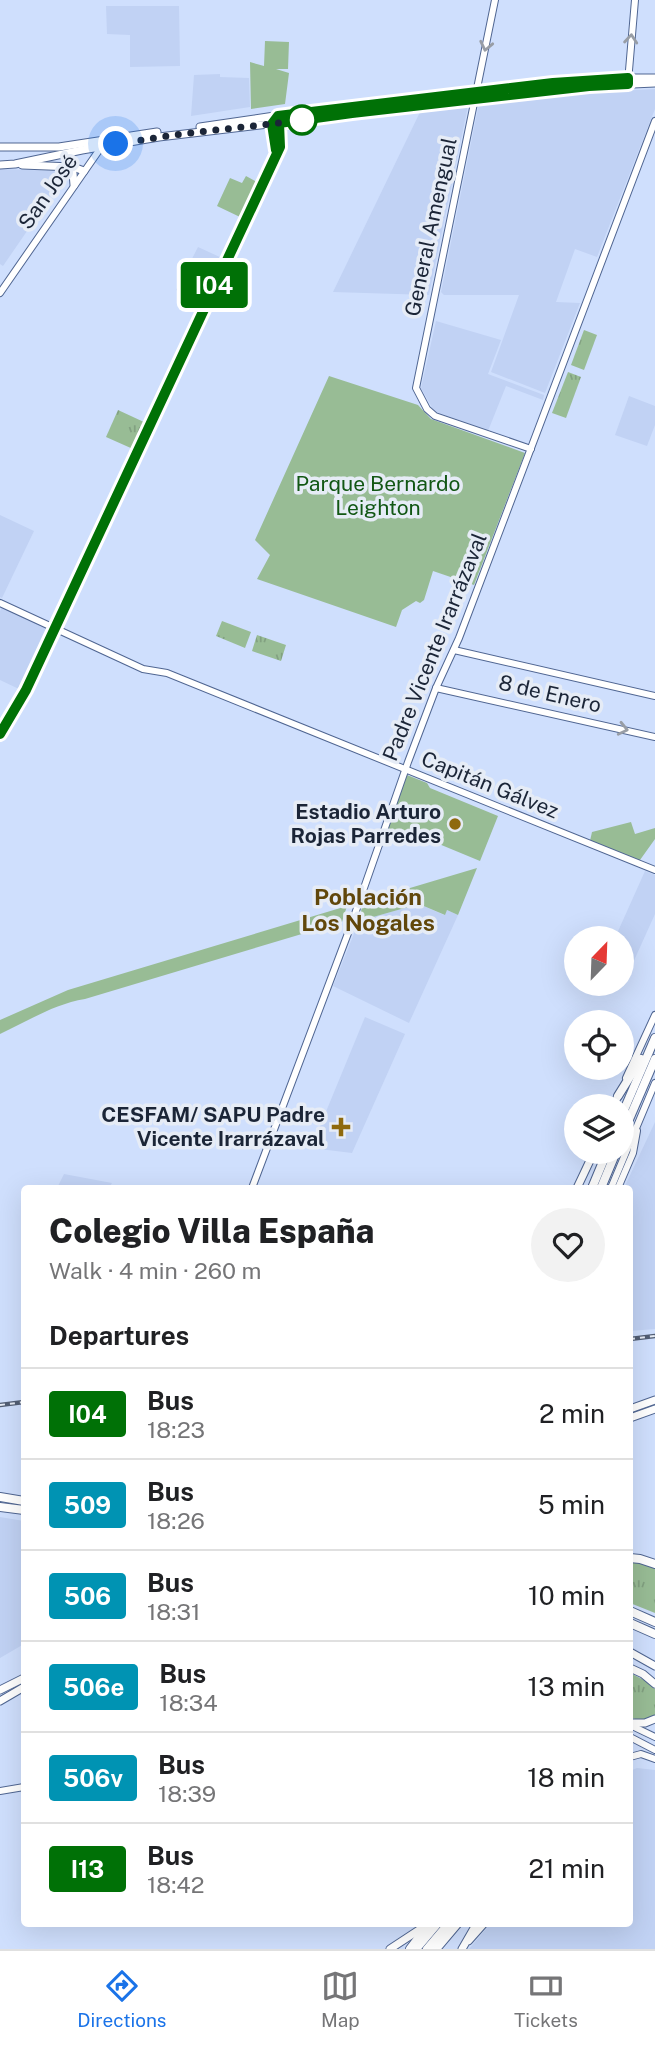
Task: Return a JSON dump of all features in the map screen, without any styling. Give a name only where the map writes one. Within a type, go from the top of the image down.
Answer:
[{"type":"highway","points":[[619,1094],[655,1037]]},
{"type":"highway","points":[[631,1094],[655,1037]]},
{"type":"highway","points":[[634,1108],[655,1059]]},
{"type":"highway","points":[[593,1185],[602,1164]]},
{"type":"highway","points":[[602,1185],[612,1164]]},
{"type":"highway","points":[[609,1185],[614,1164]]},
{"type":"highway","points":[[0,1497],[21,1500]]},
{"type":"highway","points":[[0,1507],[21,1510]]},
{"type":"highway","points":[[633,1559],[655,1564]]},
{"type":"highway","points":[[633,1612],[655,1620]]},
{"type":"highway","points":[[633,1624],[655,1634]]},
{"type":"highway","points":[[410,1949],[427,1927]]},
{"type":"highway","points":[[416,1949],[435,1927]]},
{"type":"highway","points":[[427,1949],[446,1927]]},
{"type":"highway","points":[[436,1949],[455,1927]]},
{"type":"main road","points":[[4,165],[159,137],[567,82],[655,81]]},
{"type":"main road","points":[[0,147],[71,146],[276,121]]},
{"type":"main road","points":[[4,165],[65,167],[84,171]]},
{"type":"main road","points":[[65,167],[73,173],[74,185]]},
{"type":"main road","points":[[578,1185],[588,1164]]},
{"type":"main road","points":[[633,1408],[652,1399]]},
{"type":"main road","points":[[633,1417],[655,1409]]},
{"type":"main road","points":[[633,1654],[654,1666]]},
{"type":"main road","points":[[633,1669],[654,1666]]},
{"type":"main road","points":[[633,1670],[655,1684]]},
{"type":"main road","points":[[0,1690],[21,1680]]},
{"type":"main road","points":[[0,1701],[21,1689]]},
{"type":"main road","points":[[633,1724],[655,1719]]},
{"type":"main road","points":[[390,1949],[425,1927]]},
{"type":"main road","points":[[464,1947],[475,1927]]},
{"type":"street","name":"General Amengual","points":[[495,0],[417,380],[417,391],[427,409],[435,416],[531,449]]},
{"type":"street","points":[[628,81],[635,0]]},
{"type":"street","points":[[0,734],[55,628],[275,154],[276,121]]},
{"type":"street","name":"Padre Vicente Irarrázaval","points":[[253,1185],[405,770],[436,688],[454,650],[655,121]]},
{"type":"street","name":"San José","points":[[0,293],[102,146]]},
{"type":"street","name":"Capitán Gálvez","points":[[0,603],[143,669],[167,673],[655,870]]},
{"type":"street","points":[[454,650],[655,696]]},
{"type":"street","name":"8 de Enero","points":[[436,688],[655,737]]},
{"type":"street","points":[[619,1094],[655,1014]]},
{"type":"street","points":[[609,1185],[655,1083]]},
{"type":"street","points":[[619,1185],[633,1153],[637,1125]]},
{"type":"street","points":[[633,1726],[655,1737]]},
{"type":"street","points":[[633,1739],[655,1750]]},
{"type":"street","points":[[633,1756],[641,1754],[655,1759]]},
{"type":"street","points":[[0,1791],[21,1788]]},
{"type":"street","points":[[464,1947],[482,1927]]},
{"type":"shaded area","points":[[106,6],[179,6],[180,66],[130,67],[130,35],[107,34]]},
{"type":"shaded area","points":[[220,74],[220,77],[249,78],[250,107],[191,116],[194,75]]},
{"type":"shaded area","points":[[655,89],[655,109],[597,257],[575,249],[556,302],[580,303],[545,393],[491,372],[519,295],[444,295],[441,292],[479,103]]},
{"type":"shaded area","points":[[468,106],[429,295],[333,292],[422,108]]},
{"type":"shaded area","points":[[0,169],[60,171],[60,183],[3,266],[0,264]]},
{"type":"shaded area","points":[[198,247],[222,258],[200,301],[176,290]]},
{"type":"shaded area","points":[[436,321],[501,340],[488,374],[544,395],[543,400],[506,386],[488,431],[434,411],[421,388]]},
{"type":"shaded area","points":[[629,396],[655,406],[655,425],[647,446],[615,435]]},
{"type":"shaded area","points":[[0,515],[34,531],[2,598],[0,597]]},
{"type":"shaded area","points":[[2,607],[49,630],[21,690],[0,680]]},
{"type":"shaded area","points":[[645,871],[655,875],[655,914],[634,961],[634,926],[620,926]]},
{"type":"shaded area","points":[[419,904],[444,915],[447,910],[458,915],[409,1023],[333,986],[359,921]]},
{"type":"shaded area","points":[[365,1017],[405,1034],[352,1153],[311,1148]]},
{"type":"shaded area","points":[[655,1122],[655,1329],[633,1331],[633,1185],[625,1185]]},
{"type":"shaded area","points":[[64,1174],[112,1183],[111,1185],[58,1185]]},
{"type":"shaded area","points":[[0,1517],[21,1520],[21,1646],[0,1658]]},
{"type":"shaded area","points":[[633,1770],[655,1770],[655,1949],[469,1949],[488,1927],[633,1927]]},
{"type":"green space","points":[[265,41],[289,42],[288,69],[276,69],[289,73],[285,104],[251,109],[250,62],[264,66]]},
{"type":"green space","points":[[246,176],[257,182],[240,217],[217,206],[230,178],[242,183]]},
{"type":"green space","points":[[584,330],[597,335],[584,370],[571,365]]},
{"type":"green space","points":[[568,372],[581,377],[566,418],[552,413]]},
{"type":"green space","name":"Parque Bernardo Leighton","points":[[329,376],[418,405],[431,419],[525,453],[474,585],[433,571],[424,600],[420,603],[416,601],[402,610],[396,627],[257,579],[270,555],[255,540]]},
{"type":"green space","points":[[118,410],[146,423],[133,449],[106,437]]},
{"type":"green space","points":[[222,621],[251,632],[245,648],[216,636]]},
{"type":"green space","points":[[257,635],[286,645],[281,661],[252,651]]},
{"type":"green space","name":"Estadio Arturo Rojas Parredes","points":[[407,775],[427,783],[430,788],[498,816],[480,861],[410,832],[406,840],[384,831]]},
{"type":"green space","points":[[631,822],[635,834],[655,828],[655,839],[640,860],[590,841],[592,832]]},
{"type":"green space","points":[[477,868],[458,915],[447,910],[445,915],[419,904],[359,921],[363,902]]},
{"type":"green space","points":[[347,906],[342,922],[63,1005],[0,1034],[0,1020],[68,990]]},
{"type":"green space","points":[[633,1561],[655,1567],[655,1613],[633,1604]]},
{"type":"green space","points":[[633,1674],[655,1689],[655,1715],[640,1720],[633,1718]]},
{"type":"railway","points":[[633,1339],[655,1336]]},
{"type":"railway","points":[[0,1405],[21,1402]]},
{"type":"bus line","name":"I04","points":[[0,734],[26,690],[280,147],[279,123],[589,86],[628,84],[628,78],[451,94],[278,116],[272,124],[276,150]]},
{"type":"place","name":"Estadio Arturo Rojas Parredes","points":[[455,824]]},
{"type":"place","name":"CESFAM/ SAPU Padre Vicente Irarrázaval","points":[[341,1127]]},
{"type":"district","name":"Población Los Nogales","points":[[368,910]]},
{"type":"route","points":[[116,144],[306,120],[302,120]]}]
